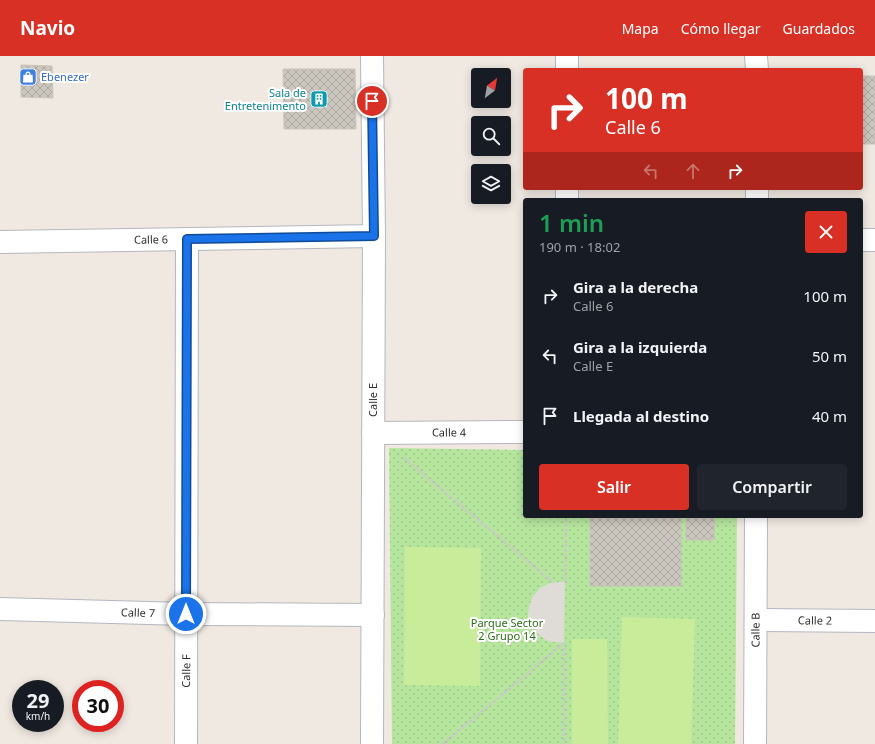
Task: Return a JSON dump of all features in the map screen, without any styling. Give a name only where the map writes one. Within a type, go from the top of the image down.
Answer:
[{"type":"street","name":"Calle E","points":[[372,56],[374,236],[372,744]]},
{"type":"street","points":[[567,56],[567,68]]},
{"type":"street","points":[[756,56],[756,68]]},
{"type":"street","name":"Calle 6","points":[[0,242],[374,236]]},
{"type":"street","name":"Calle F","points":[[186,744],[187,239]]},
{"type":"street","points":[[863,240],[875,240]]},
{"type":"street","name":"Calle 4","points":[[373,433],[523,432]]},
{"type":"street","name":"Calle B","points":[[755,744],[756,518]]},
{"type":"street","name":"Calle 7","points":[[0,609],[186,614],[373,614]]},
{"type":"street","name":"Calle 2","points":[[756,620],[875,621]]},
{"type":"path","points":[[402,456],[554,583]]},
{"type":"path","points":[[565,582],[566,518]]},
{"type":"path","points":[[443,744],[564,643],[564,744]]},
{"type":"green space","name":"Parque Sector 2 Grupo 14","points":[[389,448],[523,450],[523,518],[737,518],[735,744],[392,744]]},
{"type":"green space","points":[[405,547],[481,548],[480,686],[404,685]]},
{"type":"green space","points":[[622,617],[695,619],[691,744],[618,744]]},
{"type":"green space","points":[[572,639],[607,639],[608,744],[572,744]]},
{"type":"shaded area","points":[[565,582],[564,643],[547,641],[538,634],[532,626],[528,616],[529,606],[533,596],[540,588],[550,583]]},
{"type":"building","points":[[21,65],[52,66],[53,98],[21,97]]},
{"type":"building","name":"Sala de Entretenimento","points":[[283,69],[355,69],[356,129],[284,129]]},
{"type":"building","points":[[863,76],[875,76],[875,144],[863,144]]},
{"type":"building","points":[[590,518],[681,518],[681,586],[590,586]]},
{"type":"building","points":[[686,518],[715,518],[714,540],[686,540]]},
{"type":"place","name":"Ebenezer","points":[[28,77]]},
{"type":"place","name":"Sala de Entretenimento","points":[[319,99]]},
{"type":"route","points":[[186,614],[187,239],[374,236],[372,101]]}]
